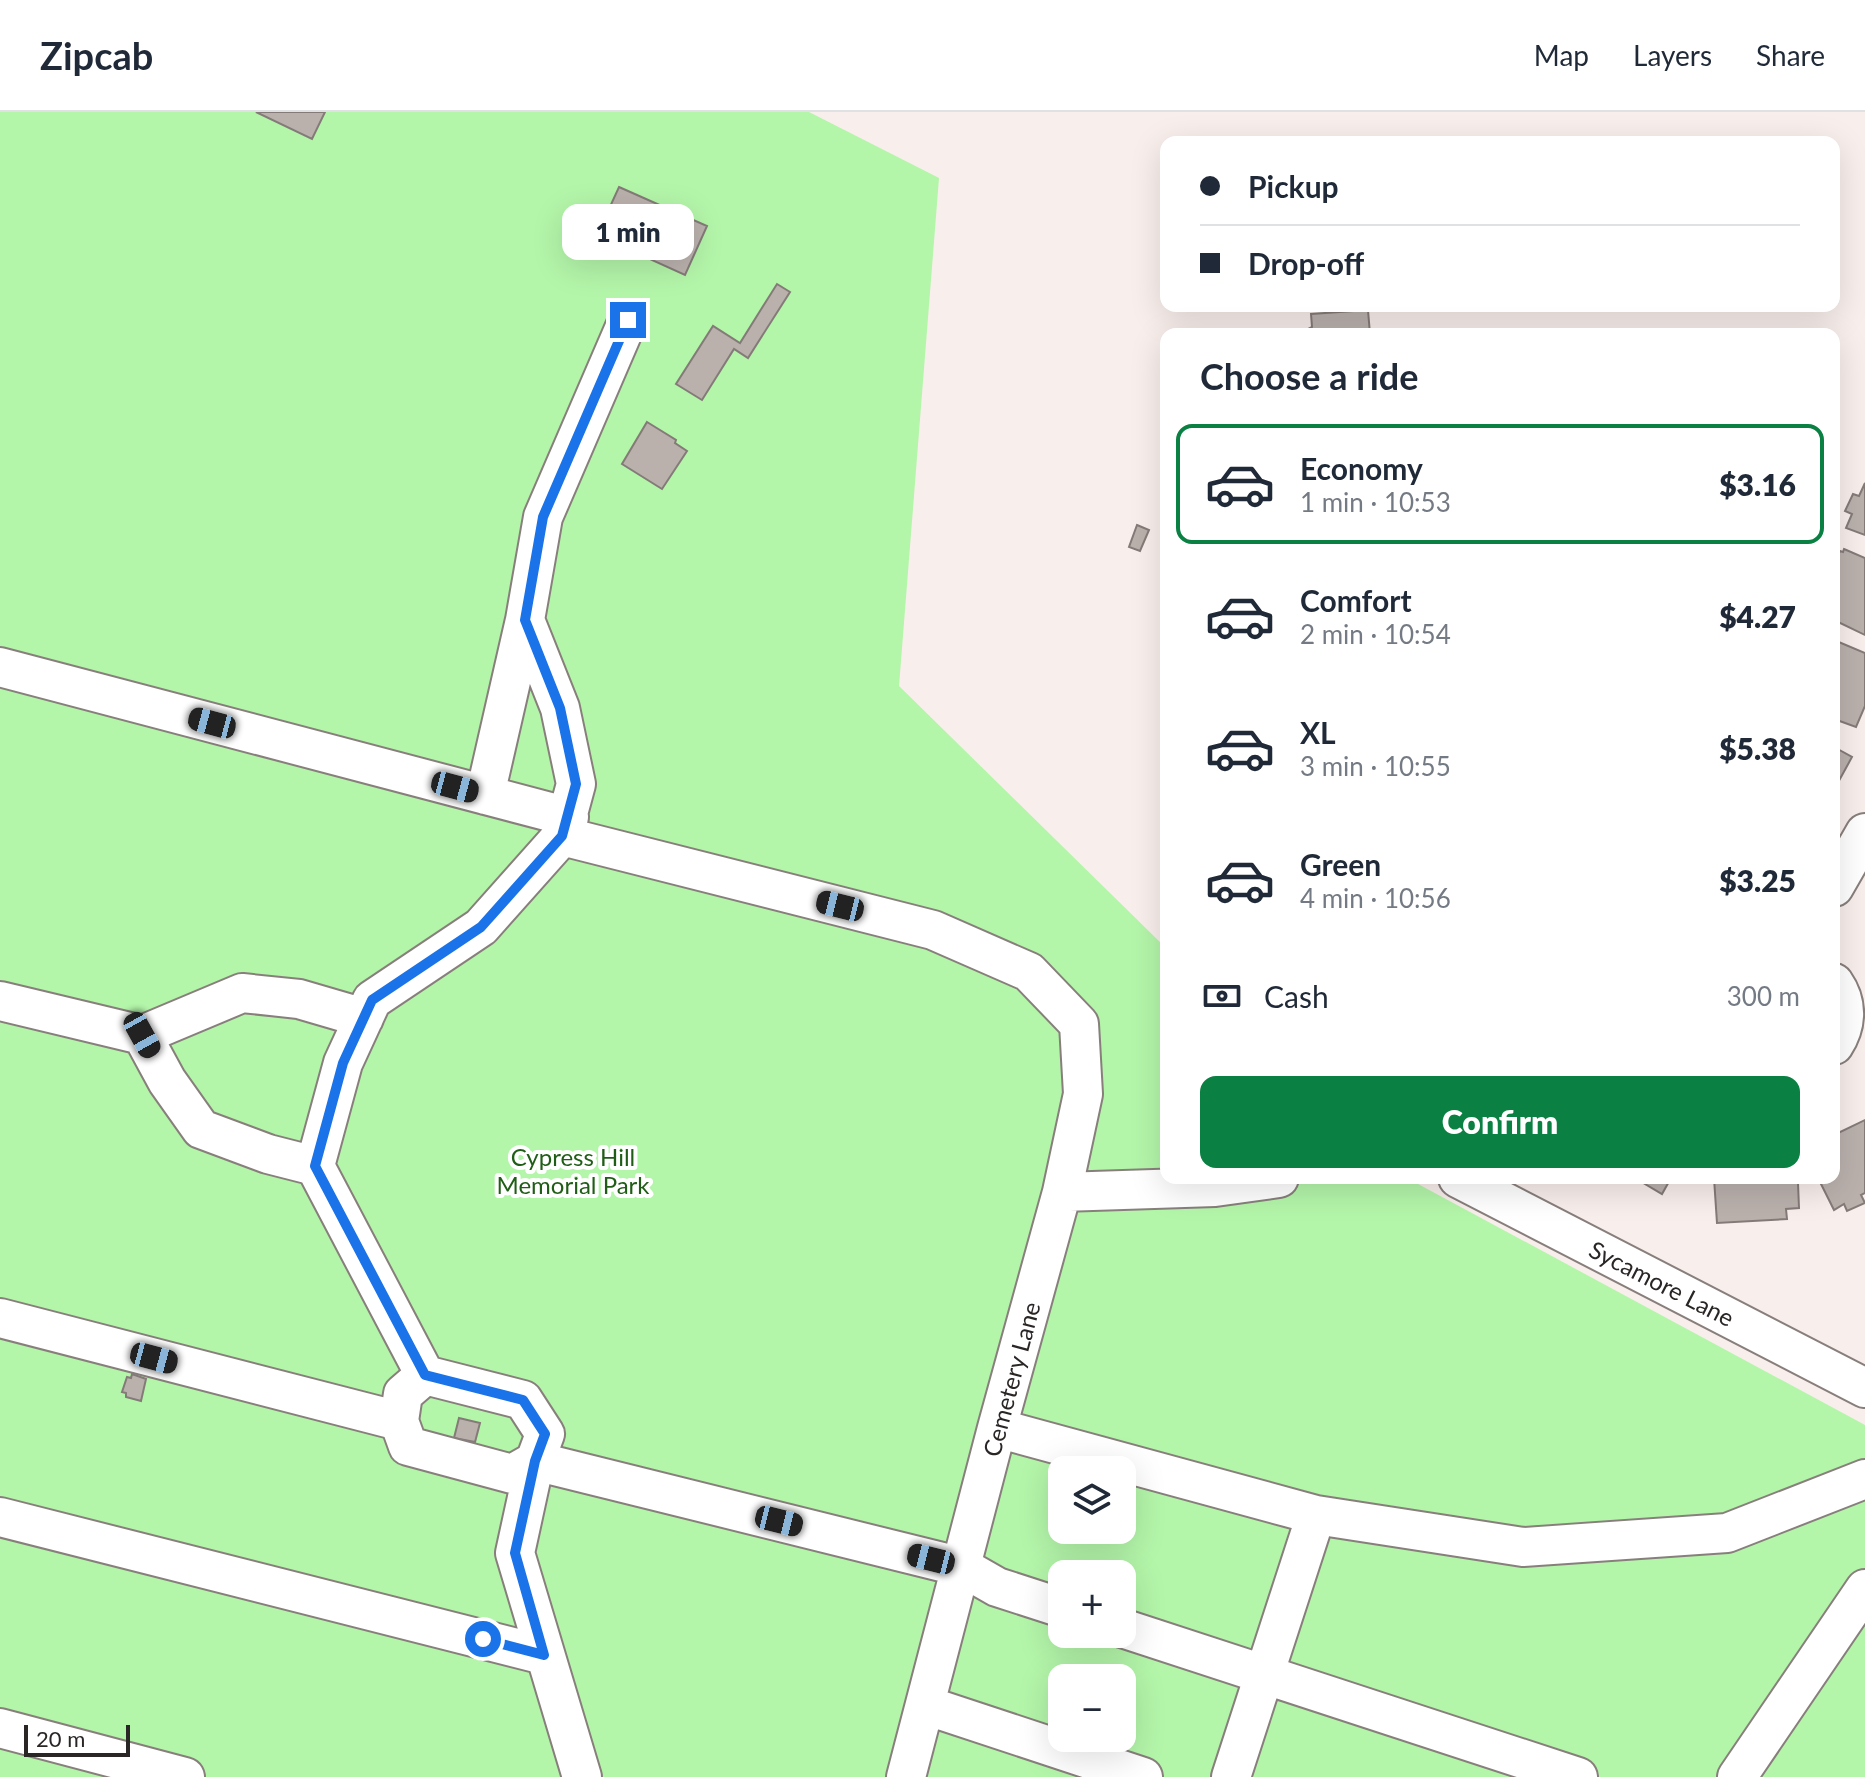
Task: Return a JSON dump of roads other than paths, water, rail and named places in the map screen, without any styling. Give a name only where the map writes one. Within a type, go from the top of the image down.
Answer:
[{"type":"street","points":[[485,795],[525,620],[543,517],[628,320]]},
{"type":"street","points":[[525,620],[560,708],[576,784],[566,827],[481,927],[372,1000],[343,1063],[315,1166],[425,1375],[523,1400],[545,1434],[535,1461],[515,1553],[582,1777]]},
{"type":"street","name":"Cemetery Lane","points":[[0,667],[485,795],[566,827],[933,930],[1029,972],[1079,1024],[1083,1094],[1062,1192],[906,1777]]},
{"type":"street","points":[[1840,877],[1865,833]]},
{"type":"street","points":[[1840,990],[1845,1008],[1844,1026],[1840,1034]]},
{"type":"street","points":[[0,1001],[142,1035],[242,993],[299,999],[364,1018]]},
{"type":"street","points":[[142,1035],[167,1081],[201,1129],[268,1154],[315,1166]]},
{"type":"street","points":[[1062,1192],[1236,1184]]},
{"type":"street","name":"Sycamore Lane","points":[[1470,1184],[1865,1388]]},
{"type":"street","points":[[0,1318],[399,1421]]},
{"type":"street","points":[[425,1375],[403,1394],[399,1421],[408,1446],[512,1474],[535,1461],[962,1567],[997,1587],[1048,1603]]},
{"type":"street","points":[[997,1428],[1316,1515],[1523,1547],[1727,1533],[1865,1479]]},
{"type":"street","points":[[1231,1777],[1316,1515]]},
{"type":"street","points":[[0,1517],[544,1655]]},
{"type":"street","points":[[1737,1777],[1865,1589]]},
{"type":"street","points":[[1136,1633],[1578,1777]]},
{"type":"street","points":[[925,1705],[1143,1777]]},
{"type":"street","points":[[0,1728],[182,1777]]},
{"type":"park label","name":"Cypress Hill Memorial Park","points":[[573,1170]]}]
